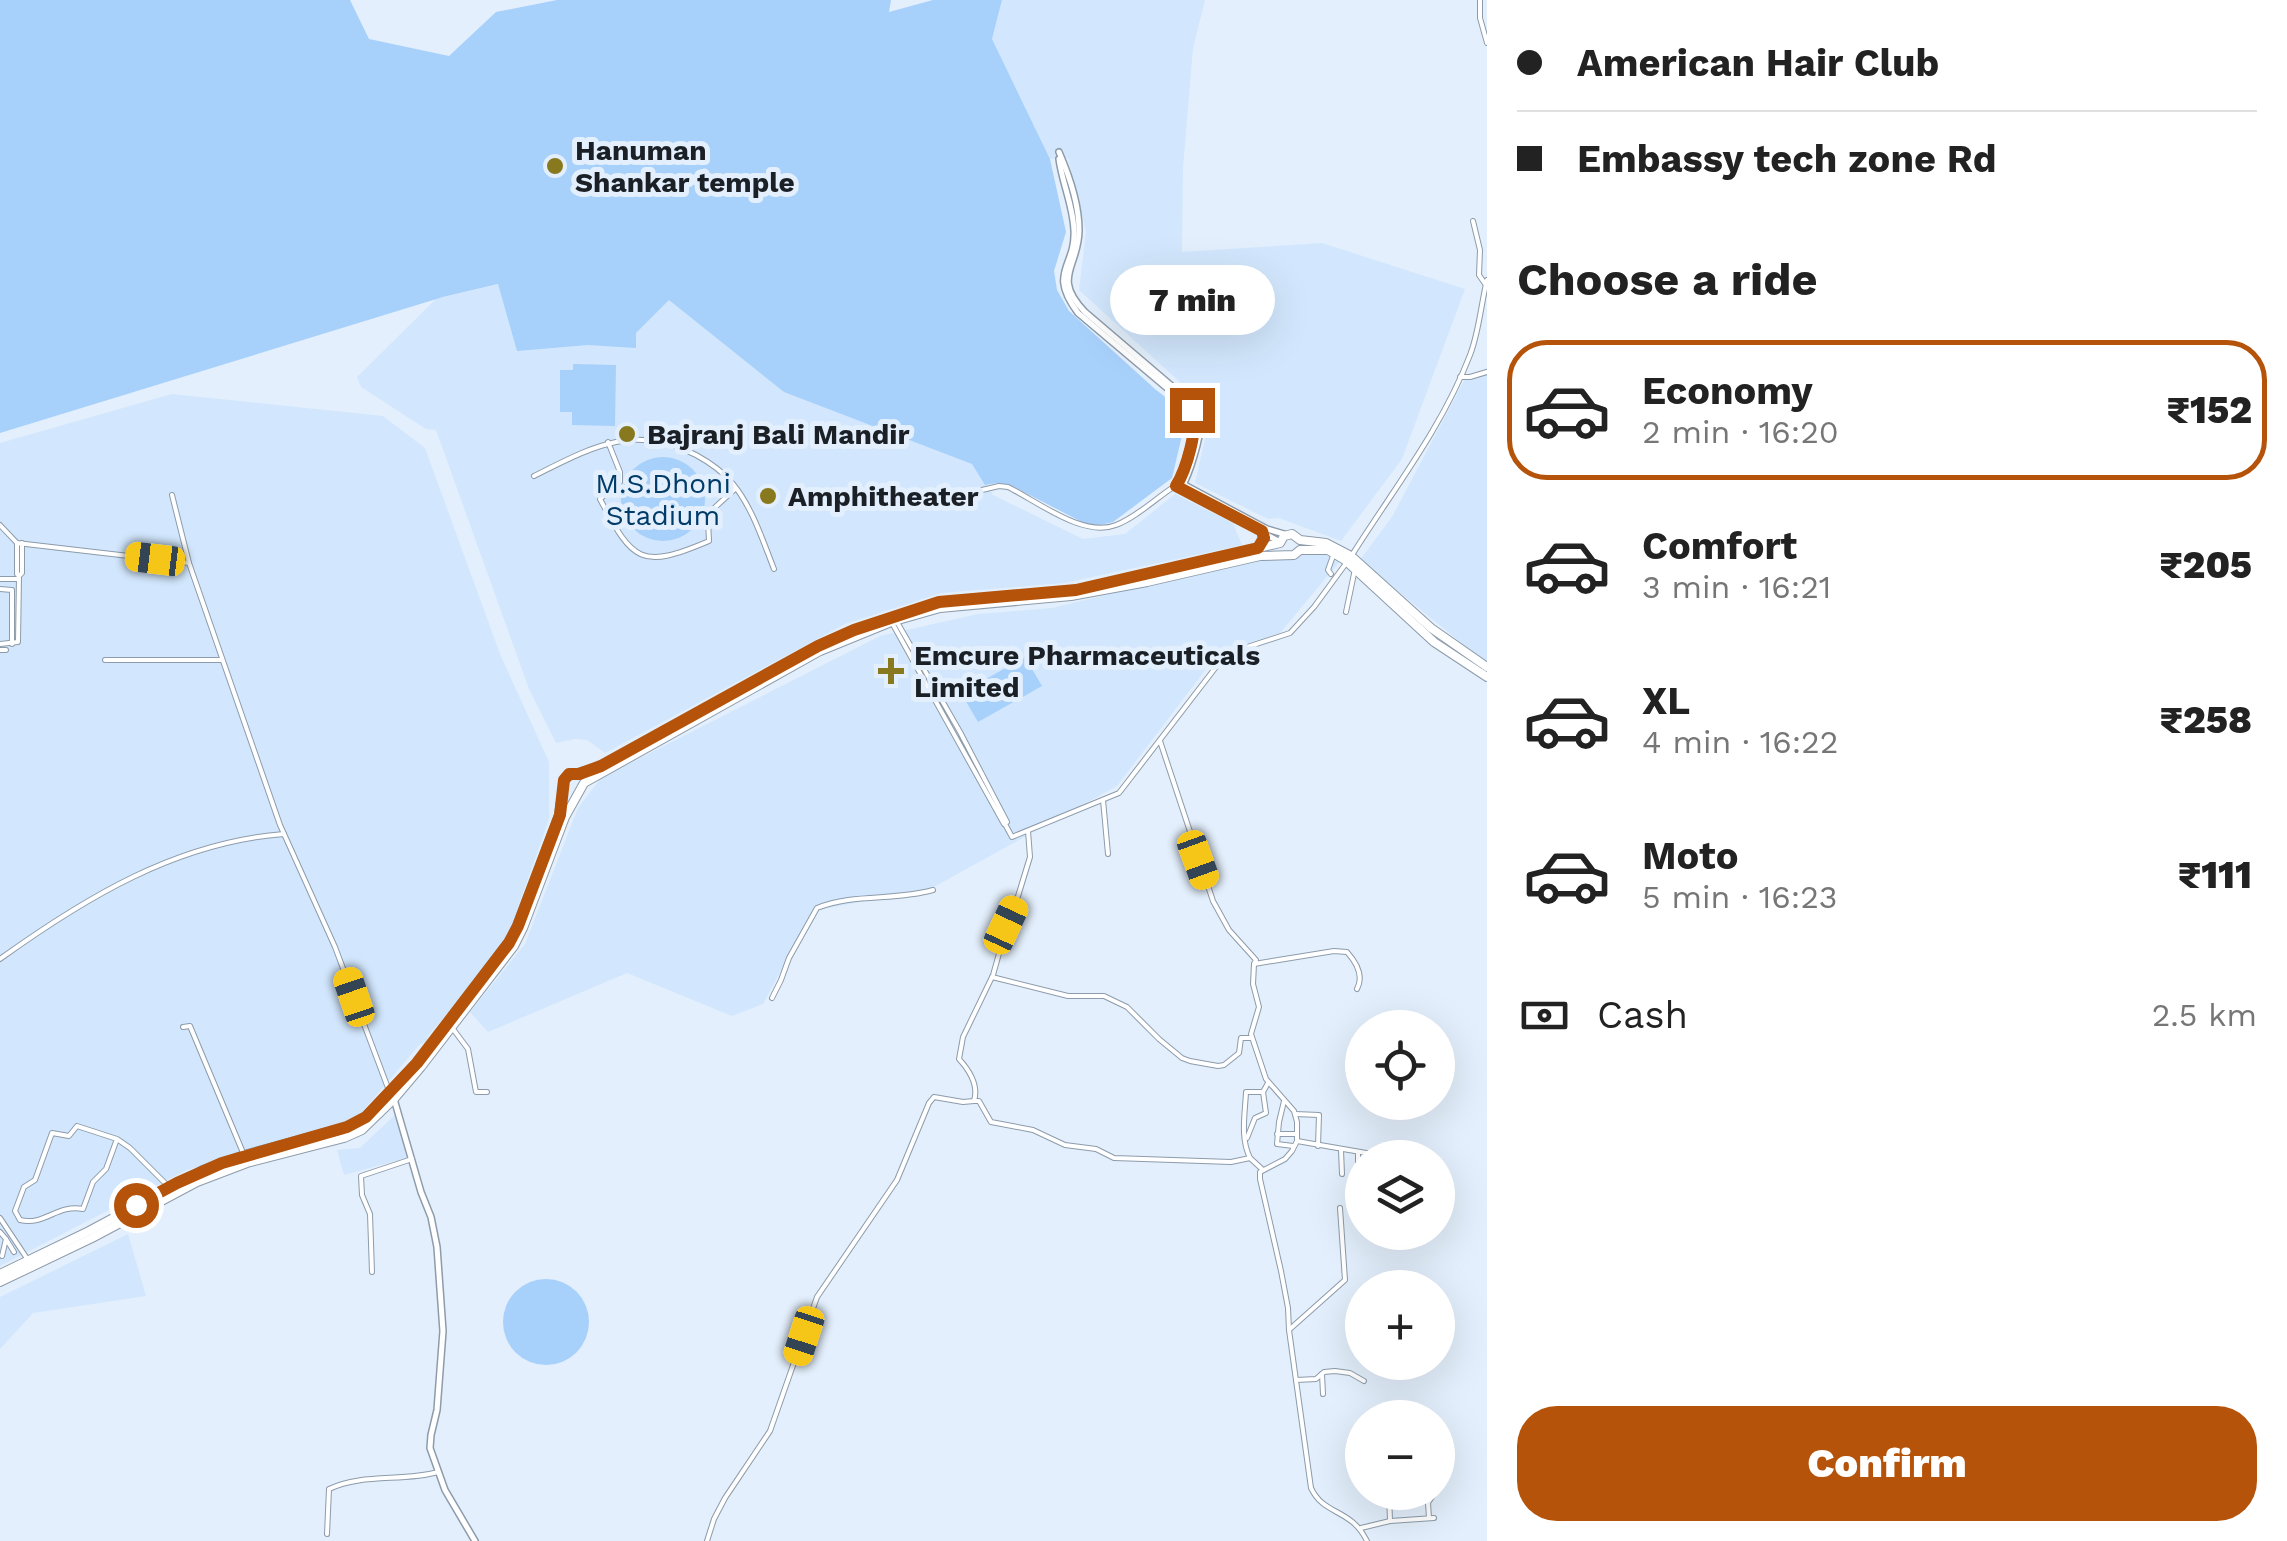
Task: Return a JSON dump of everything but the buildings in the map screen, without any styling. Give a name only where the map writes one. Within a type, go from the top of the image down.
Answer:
[{"type":"main road","points":[[565,788],[570,792],[820,652],[892,619],[954,600],[1076,590],[1258,548],[1294,534],[1300,545]]},
{"type":"main road","points":[[1282,540],[1281,548],[1286,554]]},
{"type":"main road","points":[[1300,545],[1326,543],[1431,628],[1487,667]]},
{"type":"main road","points":[[1300,545],[1349,559],[1434,642],[1487,678]]},
{"type":"main road","points":[[892,619],[955,606],[1076,595],[1260,556],[1294,554],[1300,545]]},
{"type":"main road","points":[[0,1282],[203,1170],[354,1134],[371,1123],[509,948],[560,815],[564,782],[574,773],[580,783]]},
{"type":"main road","points":[[392,1095],[452,1028],[523,928],[580,783]]},
{"type":"main road","points":[[0,1274],[114,1227],[180,1189],[245,1159]]},
{"type":"street","points":[[1480,0],[1487,43]]},
{"type":"street","points":[[982,490],[1008,487],[1078,524],[1106,527],[1122,522],[1180,486],[1192,440],[1196,418],[1190,408],[1071,303],[1062,279],[1074,232],[1069,188],[1059,153]]},
{"type":"street","points":[[892,619],[1008,822],[1005,824],[1012,837],[1119,793],[1226,654],[1290,632],[1314,607],[1415,462],[1471,352],[1486,282],[1479,275],[1480,250],[1472,221]]},
{"type":"street","points":[[1460,377],[1487,372]]},
{"type":"street","points":[[534,476],[608,442],[653,440],[682,448],[706,460],[732,482],[774,568]]},
{"type":"street","points":[[608,442],[620,482],[600,500],[628,548],[643,554],[660,559],[709,542],[711,510],[736,488]]},
{"type":"street","points":[[1180,486],[1282,540]]},
{"type":"street","points":[[1180,486],[1282,540]]},
{"type":"street","points":[[172,495],[189,563],[284,834],[335,947],[392,1095],[431,1217],[443,1306],[440,1378],[430,1448],[444,1490],[475,1541]]},
{"type":"street","points":[[0,525],[20,543],[189,563]]},
{"type":"street","points":[[1258,548],[1264,538],[1262,531]]},
{"type":"street","points":[[2,648],[18,642],[20,543]]},
{"type":"street","points":[[1330,574],[1334,553]]},
{"type":"street","points":[[1346,612],[1355,569]]},
{"type":"street","points":[[0,579],[19,578]]},
{"type":"street","points":[[0,589],[12,590],[12,644]]},
{"type":"street","points":[[12,616],[19,616]]},
{"type":"street","points":[[105,660],[222,660]]},
{"type":"street","points":[[1160,741],[1213,901],[1229,930],[1256,960],[1253,984],[1259,1007],[1252,1038],[1266,1079],[1295,1114],[1296,1140],[1284,1159],[1263,1170],[1260,1178],[1284,1290],[1314,1496],[1351,1518],[1367,1541]]},
{"type":"street","points":[[1103,800],[1108,854]]},
{"type":"street","points":[[974,1101],[970,1071],[960,1059],[963,1037],[992,977],[1015,906],[1030,858],[1028,831]]},
{"type":"street","points":[[0,959],[106,890],[176,857],[224,842],[284,834]]},
{"type":"street","points":[[772,998],[785,965],[817,908],[848,900],[901,897],[933,890]]},
{"type":"street","points":[[1254,964],[1346,952],[1358,969],[1361,982],[1357,988]]},
{"type":"street","points":[[992,977],[1068,996],[1104,996],[1127,1007],[1159,1039],[1190,1061],[1224,1065],[1239,1053],[1241,1038],[1252,1038]]},
{"type":"street","points":[[184,1027],[190,1026],[245,1159]]},
{"type":"street","points":[[452,1028],[468,1048],[476,1092],[487,1092]]},
{"type":"street","points":[[1246,1140],[1255,1118],[1266,1113],[1263,1092],[1269,1083]]},
{"type":"street","points":[[1263,1092],[1246,1092],[1243,1126],[1247,1154],[1263,1170]]},
{"type":"street","points":[[708,1541],[725,1498],[770,1431],[817,1297],[896,1180],[934,1098],[979,1101],[994,1124],[1033,1130],[1066,1145],[1096,1149],[1114,1158],[1231,1162],[1250,1158]]},
{"type":"street","points":[[1284,1101],[1278,1144],[1296,1140]]},
{"type":"street","points":[[1295,1114],[1318,1116],[1318,1146]]},
{"type":"street","points":[[18,1218],[16,1208],[24,1186],[35,1181],[53,1133],[69,1136],[77,1126],[130,1148],[170,1187]]},
{"type":"street","points":[[1277,1134],[1345,1150]]},
{"type":"street","points":[[6,1226],[18,1218],[34,1222],[70,1206],[84,1208],[93,1182],[106,1170],[117,1140]]},
{"type":"street","points":[[1341,1150],[1342,1174]]},
{"type":"street","points":[[372,1272],[370,1214],[362,1195],[361,1176],[412,1159]]},
{"type":"street","points":[[1288,1330],[1345,1280],[1340,1208]]},
{"type":"street","points":[[0,1218],[30,1264]]},
{"type":"street","points":[[0,1232],[13,1251],[1,1256]]},
{"type":"street","points":[[1,1256],[6,1240]]},
{"type":"street","points":[[1296,1380],[1344,1371],[1364,1381]]},
{"type":"street","points":[[1322,1374],[1323,1394]]},
{"type":"street","points":[[327,1534],[329,1489],[334,1486],[438,1472]]},
{"type":"street","points":[[1390,1510],[1390,1521]]},
{"type":"street","points":[[1361,1528],[1431,1518],[1429,1510]]},
{"type":"shaded area","points":[[1002,0],[1205,0],[1193,48],[1183,168],[1182,252],[1322,243],[1465,289],[1402,459],[1341,541],[1279,518],[1268,519],[1195,483],[1210,416],[1205,405],[1079,290],[1086,232],[1068,158],[1050,159],[992,39]]},
{"type":"shaded area","points":[[609,268],[973,462],[993,495],[1083,539],[1125,534],[1175,494],[1233,523],[1242,545],[1064,583],[941,593],[845,624],[605,753],[587,740],[556,743],[529,689],[436,430],[426,429],[361,387],[357,377],[436,299],[537,275]]},
{"type":"shaded area","points":[[1487,368],[1487,664],[1360,560],[1392,517],[1467,375]]},
{"type":"shaded area","points":[[172,394],[383,416],[425,448],[500,654],[549,762],[549,819],[504,947],[427,1037],[428,1041],[420,1044],[351,1125],[187,1170],[0,1266],[0,443]]},
{"type":"shaded area","points":[[1320,553],[1340,561],[1280,633],[1219,652],[1117,786],[932,888],[813,911],[763,1004],[732,1016],[627,973],[488,1032],[470,1012],[525,944],[578,808],[601,778],[880,636],[978,614],[1052,608],[1243,562]]},
{"type":"shaded area","points":[[397,1113],[410,1157],[344,1175],[337,1150],[360,1148]]},
{"type":"shaded area","points":[[128,1234],[146,1296],[33,1313],[0,1349],[0,1297]]},
{"type":"green space","points":[[0,0],[350,0],[369,39],[449,56],[496,12],[557,0],[891,0],[889,12],[933,0],[1002,0],[992,39],[1050,159],[1066,232],[1054,271],[1057,290],[1069,311],[1187,414],[1172,478],[1113,522],[1084,523],[1010,485],[985,485],[972,464],[784,392],[669,300],[636,333],[636,348],[588,345],[517,351],[498,284],[443,297],[0,433]]},
{"type":"green space","points":[[573,364],[616,365],[615,426],[572,425],[572,412],[560,412],[560,370],[573,370]]},
{"type":"green space","name":"M.S.Dhoni Stadium","points":[[663,457],[679,460],[693,469],[702,483],[702,515],[693,529],[679,538],[663,541],[647,538],[633,529],[624,515],[621,499],[624,483],[633,469],[647,460]]},
{"type":"green space","points":[[1025,657],[1042,686],[978,722],[961,693]]},
{"type":"green space","points":[[546,1279],[563,1282],[577,1291],[586,1305],[586,1339],[577,1353],[563,1362],[546,1365],[529,1362],[515,1353],[506,1339],[503,1322],[506,1305],[515,1291],[529,1282]]},
{"type":"place","name":"Hanuman Shankar temple","points":[[555,166]]},
{"type":"place","name":"Bajranj Bali Mandir","points":[[627,434]]},
{"type":"place","name":"Amphitheater","points":[[768,496]]},
{"type":"place","name":"Emcure Pharmaceuticals Limited","points":[[891,671]]},
{"type":"route","points":[[136,1205],[222,1163],[347,1127],[373,1110],[417,1063],[505,950],[560,815],[564,780],[569,774],[601,766],[818,646],[893,616],[954,600],[1076,590],[1261,546],[1262,531],[1176,486],[1184,472],[1196,424],[1192,410]]}]
